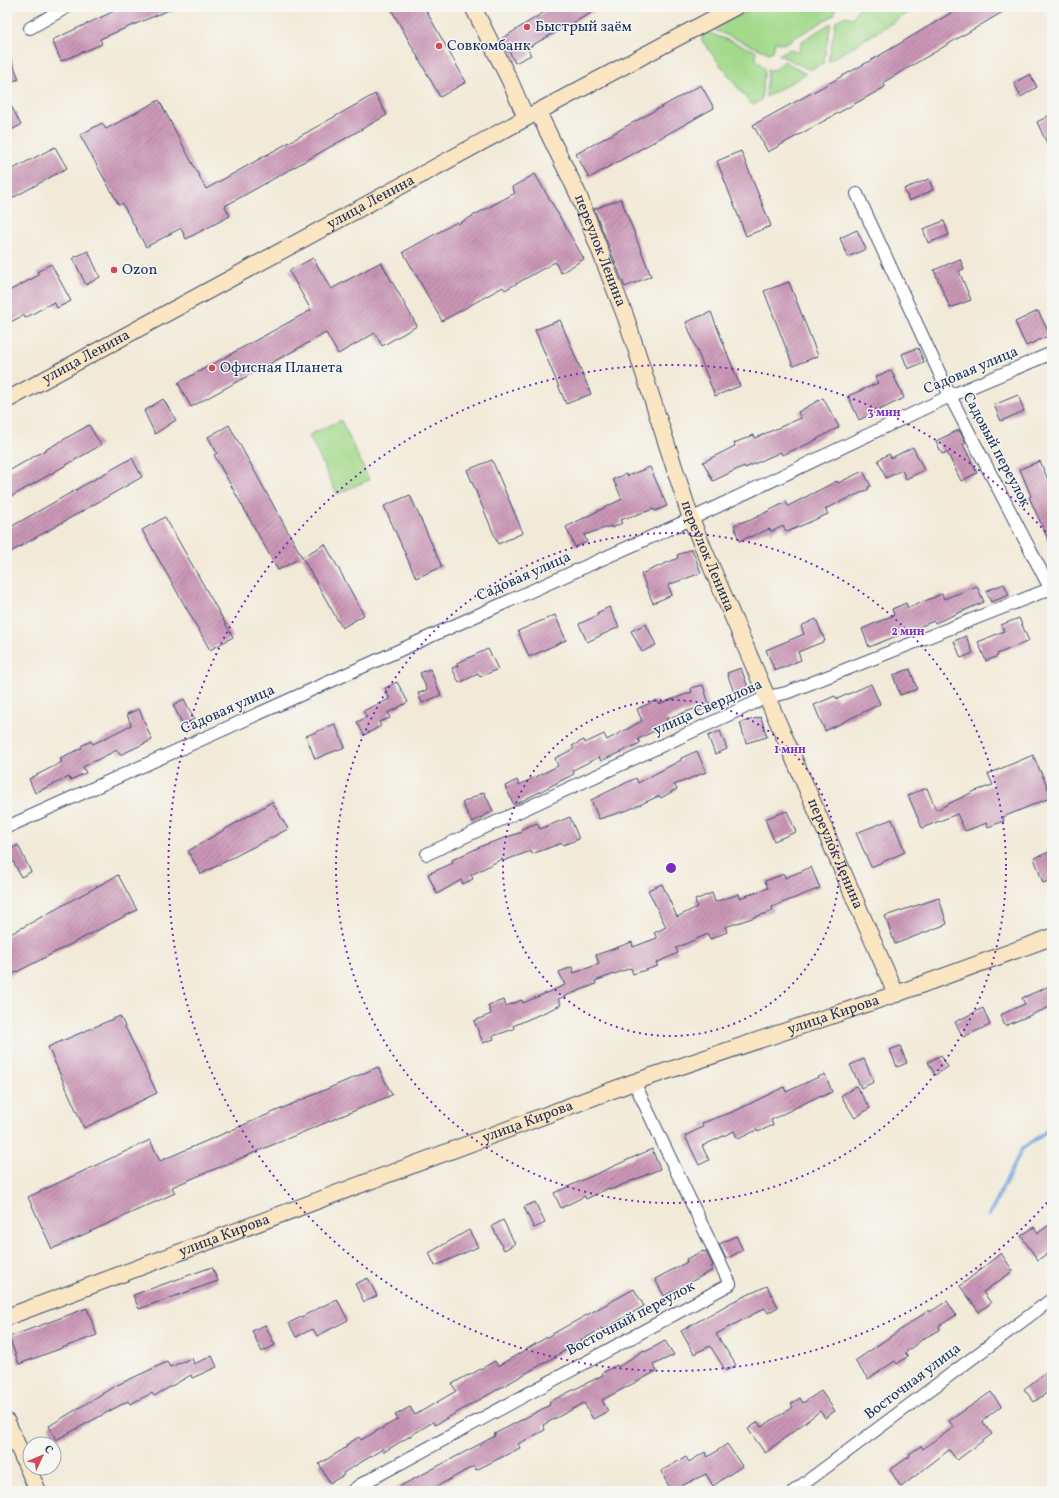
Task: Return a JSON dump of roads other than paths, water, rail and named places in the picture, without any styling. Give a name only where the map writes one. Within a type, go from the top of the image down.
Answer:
[{"type":"street","points":[[30,28],[67,7]]},
{"type":"street","name":"переулок Ленина","points":[[473,7],[510,81],[532,115],[578,194],[626,318],[691,519],[896,994]]},
{"type":"street","name":"улица Ленина","points":[[7,400],[532,115],[735,7]]},
{"type":"street","name":"Садовый переулок","points":[[857,194],[950,396],[1051,588]]},
{"type":"street","name":"Садовая улица","points":[[7,827],[691,519],[950,396],[1052,353]]},
{"type":"street","name":"улица Свердлова","points":[[427,854],[767,697],[786,693],[1051,588]]},
{"type":"street","name":"улица Кирова","points":[[7,1317],[634,1082],[896,994],[1052,937]]},
{"type":"street","name":"Восточный переулок","points":[[352,1491],[360,1485],[730,1284],[634,1082]]},
{"type":"street","name":"Восточная улица","points":[[794,1491],[1052,1299]]},
{"type":"street","points":[[7,1422],[38,1491]]},
{"type":"waterway","points":[[989,1215],[1022,1149],[1052,1127]]},
{"type":"place","name":"Быстрый заём","points":[[527,27]]},
{"type":"place","name":"Совкомбанк","points":[[439,46]]},
{"type":"place","name":"Ozon","points":[[114,270]]},
{"type":"place","name":"Офисная Планета","points":[[212,368]]}]
